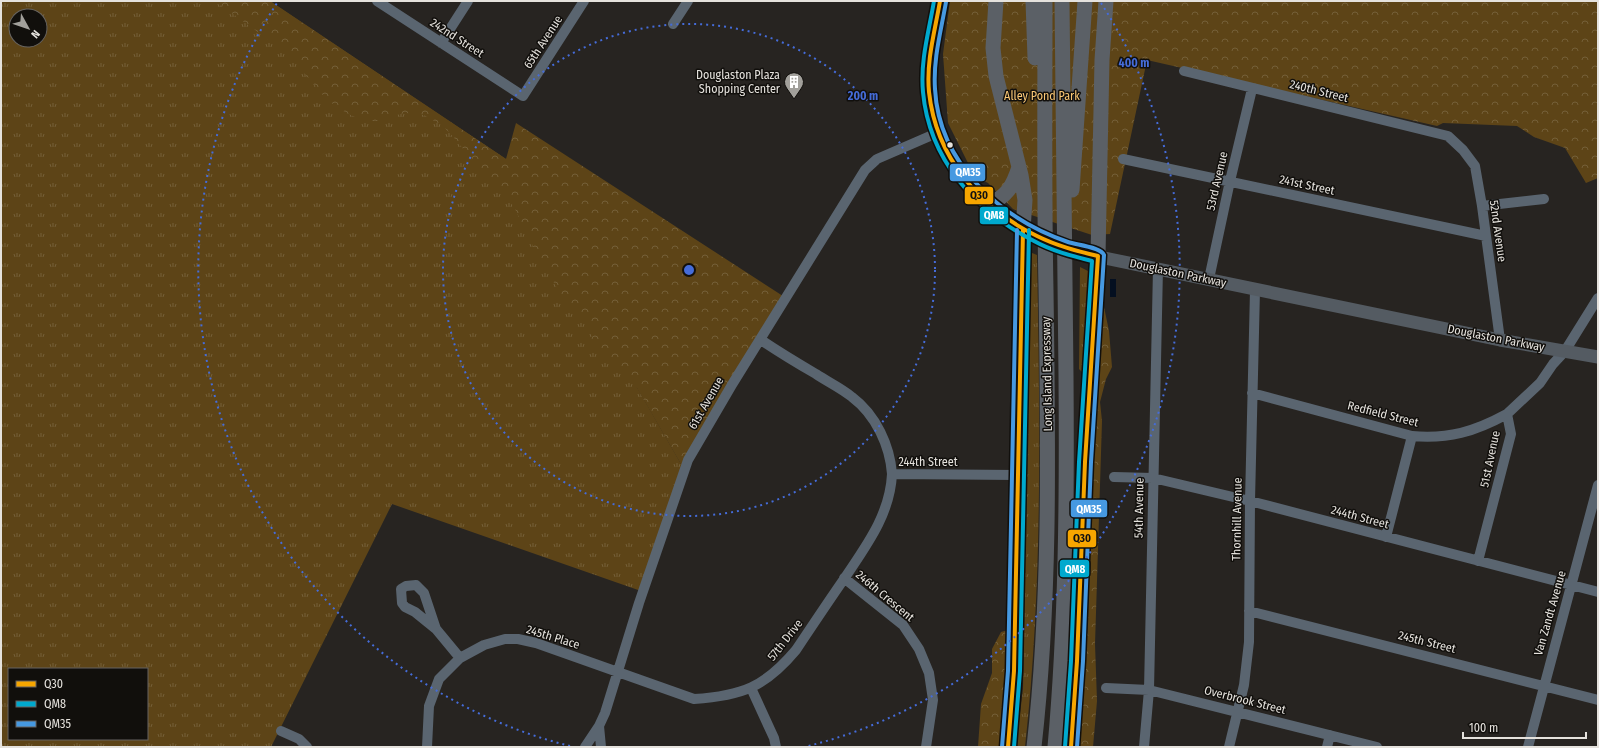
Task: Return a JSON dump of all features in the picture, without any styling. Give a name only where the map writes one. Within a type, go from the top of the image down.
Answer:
[{"type":"highway","points":[[996,1],[993,48],[996,76],[1019,167],[1025,200],[1027,232]]},
{"type":"highway","points":[[1033,1],[1046,284]]},
{"type":"highway","name":"Long Island Expressway","points":[[1034,747],[1038,710],[1046,548],[1048,452],[1045,1]]},
{"type":"highway","name":"Long Island Expressway","points":[[1055,747],[1062,650],[1066,549],[1062,1]]},
{"type":"highway","points":[[1065,285],[1085,1]]},
{"type":"highway","points":[[1094,256],[1102,60],[1106,1]]},
{"type":"highway","points":[[1102,60],[1111,1]]},
{"type":"highway","points":[[987,205],[1004,196],[1014,183],[1019,167]]},
{"type":"main road","name":"Douglaston Parkway","points":[[940,1],[929,55],[930,98],[938,133],[950,160],[962,179],[987,205],[1027,232],[1061,246],[1094,256],[1158,268],[1255,290],[1500,340],[1598,357]]},
{"type":"main road","points":[[1008,747],[1014,671],[1018,475],[1027,232]]},
{"type":"main road","points":[[1071,747],[1077,661],[1094,256]]},
{"type":"street","name":"242nd Street","points":[[377,1],[523,96]]},
{"type":"street","points":[[441,43],[468,1]]},
{"type":"street","name":"65th Avenue","points":[[523,96],[584,1]]},
{"type":"street","points":[[673,24],[688,1]]},
{"type":"street","name":"240th Street","points":[[1184,71],[1448,136]]},
{"type":"street","name":"53rd Avenue","points":[[1209,279],[1252,88]]},
{"type":"street","name":"61st Avenue","points":[[585,747],[599,726],[605,713],[616,672],[688,460],[733,383],[865,170],[877,159],[938,133]]},
{"type":"street","name":"52nd Avenue","points":[[1448,136],[1463,150],[1475,166],[1482,206],[1500,340]]},
{"type":"street","name":"241st Street","points":[[1123,159],[1486,236]]},
{"type":"street","points":[[1482,206],[1544,199]]},
{"type":"street","name":"54th Avenue","points":[[1144,747],[1149,690],[1158,268]]},
{"type":"street","name":"Thornhill Avenue","points":[[1229,747],[1244,685],[1247,664],[1255,290]]},
{"type":"street","points":[[1507,414],[1540,383],[1553,364],[1565,351],[1598,298]]},
{"type":"street","name":"244th Street","points":[[761,340],[848,394],[864,408],[874,420],[886,445],[891,461],[892,474],[1018,475]]},
{"type":"street","name":"Redfield Street","points":[[1252,393],[1412,436],[1451,436],[1464,433],[1507,414]]},
{"type":"street","name":"51st Avenue","points":[[1478,561],[1511,434],[1507,414]]},
{"type":"street","points":[[1386,537],[1412,436]]},
{"type":"street","name":"57th Drive","points":[[616,672],[694,699],[721,697],[751,688],[766,680],[782,667],[796,650],[874,533],[882,519],[890,492],[892,474]]},
{"type":"street","name":"244th Street","points":[[1114,477],[1153,478],[1250,501],[1598,592]]},
{"type":"street","name":"Van Zandt Avenue","points":[[1528,747],[1597,490]]},
{"type":"street","name":"246th Crescent","points":[[844,578],[903,625],[919,649],[929,673],[933,700],[926,747]]},
{"type":"street","name":"245th Street","points":[[1249,611],[1598,700]]},
{"type":"street","points":[[436,628],[460,658]]},
{"type":"street","name":"245th Place","points":[[427,747],[428,706],[439,679],[460,658],[484,645],[505,639],[518,639],[536,643],[616,672]]},
{"type":"street","points":[[751,688],[774,738],[776,747]]},
{"type":"street","name":"Overbrook Street","points":[[1106,688],[1149,690],[1238,711],[1377,747]]},
{"type":"street","points":[[599,726],[601,747]]},
{"type":"street","points":[[281,731],[299,739],[306,747]]},
{"type":"street","points":[[1327,747],[1330,735]]},
{"type":"green space","points":[[1,1],[270,1],[506,159],[685,471],[641,591],[392,504],[271,747],[1,747]]},
{"type":"green space","points":[[213,1],[270,1],[506,159],[516,123],[786,298],[682,466],[637,388],[617,364],[597,349],[591,342],[593,324],[582,317],[565,302],[533,246],[514,207],[497,183],[468,155],[443,126],[424,115],[406,113],[396,115],[383,121],[365,121],[348,114],[327,100],[288,54],[225,8]]},
{"type":"green space","name":"Alley Pond Park","points":[[950,1],[1598,1],[1598,178],[1586,183],[1565,148],[1534,137],[1517,126],[1443,123],[1437,126],[1147,60],[1110,234],[1092,235],[1013,209],[988,183],[980,179],[970,167],[948,123],[943,54]]},
{"type":"green space","points":[[1032,253],[1037,255],[1039,378],[1039,501],[1037,563],[1031,686],[1025,747],[1016,747],[1023,689],[1030,255]]},
{"type":"green space","points":[[1080,267],[1088,271],[1090,274],[1084,369],[1082,372],[1079,369]]},
{"type":"green space","points":[[1104,307],[1109,331],[1112,367],[1106,379],[1100,402],[1102,421],[1095,644],[1097,701],[1093,747],[1079,747],[1086,636],[1092,440],[1100,309]]},
{"type":"green space","points":[[1008,630],[1010,654],[1002,747],[978,747],[981,704],[992,673],[992,649],[1001,632]]},
{"type":"water","points":[[1110,279],[1116,279],[1116,297],[1110,297]]},
{"type":"transit line","name":"QM8","points":[[934,1],[924,57],[922,80],[927,116],[945,161],[975,198],[1013,229],[1048,248],[1092,261],[1079,462],[1071,661],[1065,747]]},
{"type":"transit line","name":"Q30","points":[[940,1],[930,57],[928,80],[933,116],[951,159],[964,178],[979,195],[997,211],[1016,224],[1052,243],[1098,256],[1085,462],[1077,661],[1071,747]]},
{"type":"transit line","name":"QM35","points":[[946,2],[936,56],[935,89],[939,116],[948,141],[961,164],[978,185],[998,203],[1020,219],[1043,232],[1068,242],[1094,248],[1102,252],[1104,255],[1091,462],[1083,661],[1077,747]]},
{"type":"transit line","name":"QM35","points":[[1002,747],[1008,671],[1017,230]]},
{"type":"transit line","name":"Q30","points":[[1008,747],[1014,671],[1023,230]]},
{"type":"transit line","name":"QM8","points":[[1014,747],[1020,671],[1029,230]]},
{"type":"place","name":"Douglaston Plaza Shopping Center","points":[[794,99]]}]
